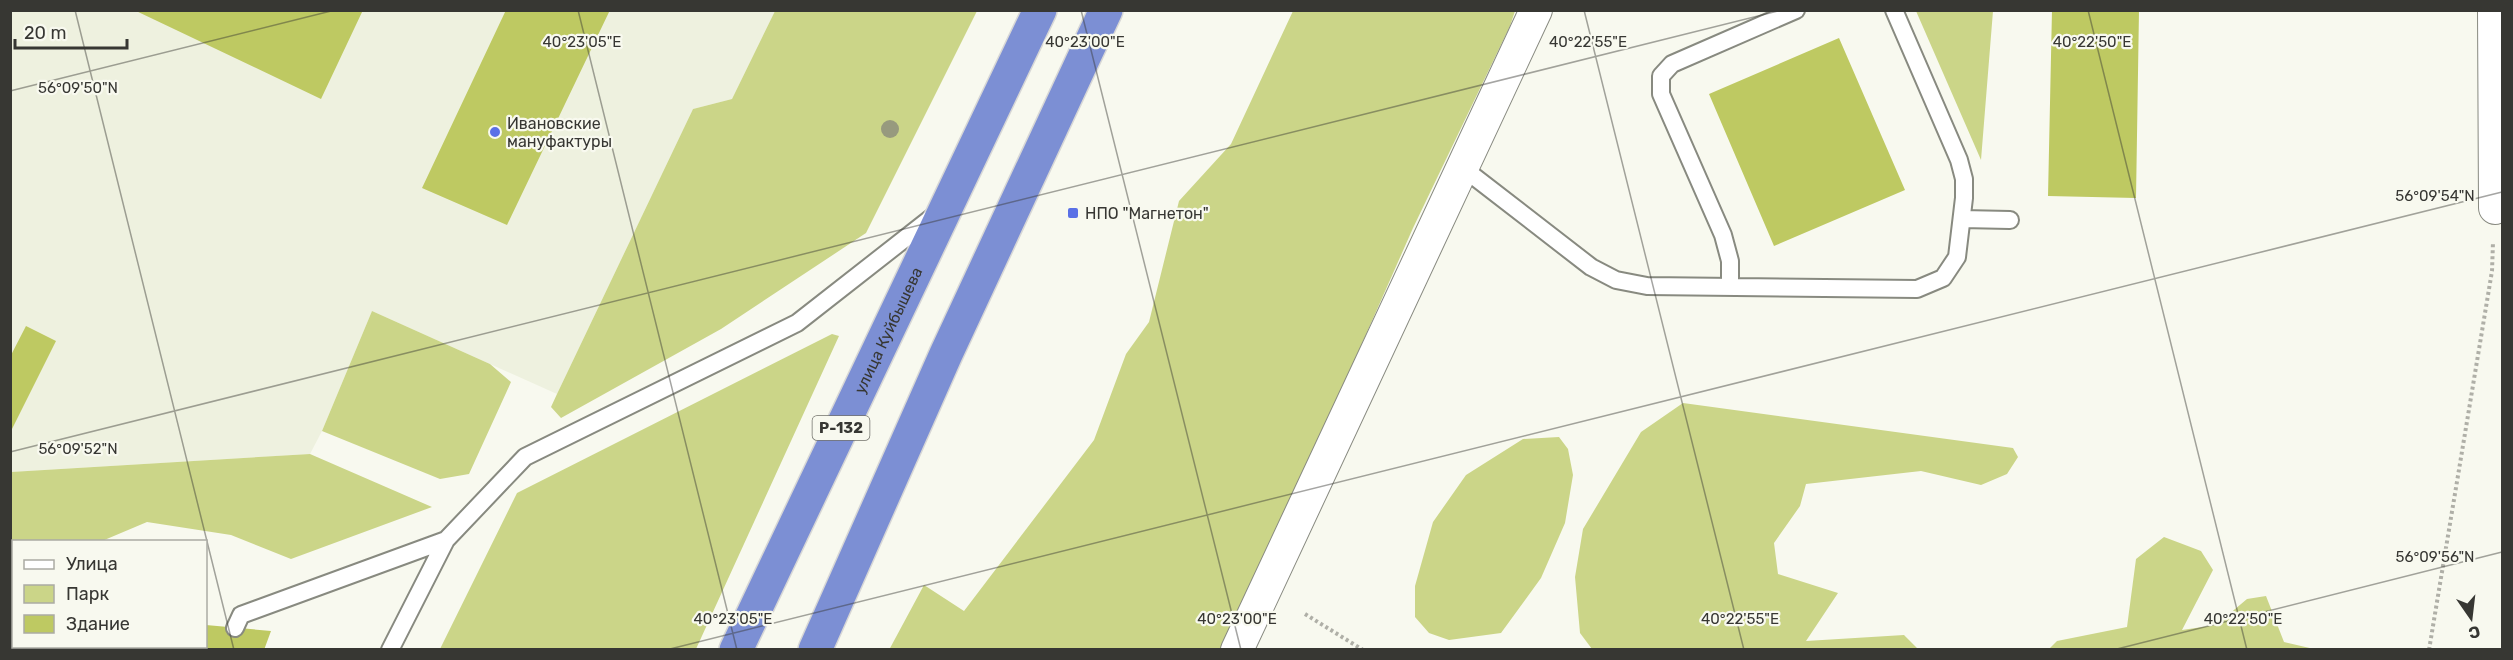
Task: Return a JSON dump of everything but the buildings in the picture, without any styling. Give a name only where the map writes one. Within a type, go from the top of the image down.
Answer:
[{"type":"highway","name":"улица Куйбышева","points":[[736,650],[1040,10]]},
{"type":"highway","points":[[815,650],[946,354],[1106,10]]},
{"type":"street","points":[[1237,650],[1536,10]]},
{"type":"street","points":[[2494,10],[2499,173],[2495,208]]},
{"type":"lane","points":[[1730,287],[1730,261],[1723,236],[1661,94],[1661,76],[1672,64],[1796,10]]},
{"type":"lane","points":[[1463,168],[1591,267],[1616,280],[1647,286],[1917,289],[1943,278],[1957,257],[1964,178],[1959,160],[1894,10]]},
{"type":"lane","points":[[390,650],[446,540],[525,457],[797,323],[946,207]]},
{"type":"lane","points":[[1962,219],[2010,220]]},
{"type":"lane","points":[[235,628],[241,615],[446,540]]},
{"type":"path","points":[[2429,650],[2492,271],[2495,208]]},
{"type":"path","points":[[1305,614],[1363,650]]},
{"type":"shaded area","points":[[11,11],[775,11],[732,99],[693,109],[557,394],[372,311],[322,431],[310,454],[11,472]]},
{"type":"green space","points":[[775,11],[977,11],[866,233],[721,329],[561,418],[551,407],[693,109],[732,99]]},
{"type":"green space","points":[[1293,11],[1515,11],[1510,26],[1413,228],[1227,649],[889,650],[924,585],[964,611],[1094,440],[1126,354],[1149,322],[1179,201],[1231,144]]},
{"type":"green space","points":[[1916,11],[1993,11],[1981,160]]},
{"type":"green space","points":[[372,311],[490,364],[511,382],[469,474],[440,479],[322,431]]},
{"type":"green space","points":[[832,334],[839,336],[696,649],[440,649],[517,493]]},
{"type":"green space","points":[[1683,403],[2013,448],[2018,457],[2007,474],[1981,485],[1921,471],[1806,484],[1800,506],[1774,543],[1778,574],[1838,593],[1806,641],[1904,635],[1918,649],[1592,649],[1580,633],[1575,577],[1583,529],[1641,432]]},
{"type":"green space","points":[[1559,437],[1568,449],[1573,475],[1565,523],[1541,578],[1501,633],[1449,640],[1429,633],[1415,617],[1415,586],[1433,522],[1466,475],[1523,439]]},
{"type":"green space","points":[[310,454],[432,507],[291,559],[231,535],[147,522],[104,540],[12,540],[12,648],[104,649],[11,649],[11,472]]},
{"type":"green space","points":[[2164,537],[2201,551],[2213,570],[2182,630],[2216,625],[2247,599],[2266,596],[2284,642],[2314,649],[2049,649],[2057,641],[2127,627],[2136,559]]},
{"type":"place","name":"Ивановские мануфактуры","points":[[495,132]]},
{"type":"place","name":"НПО \"Магнетон\"","points":[[1073,213]]}]
